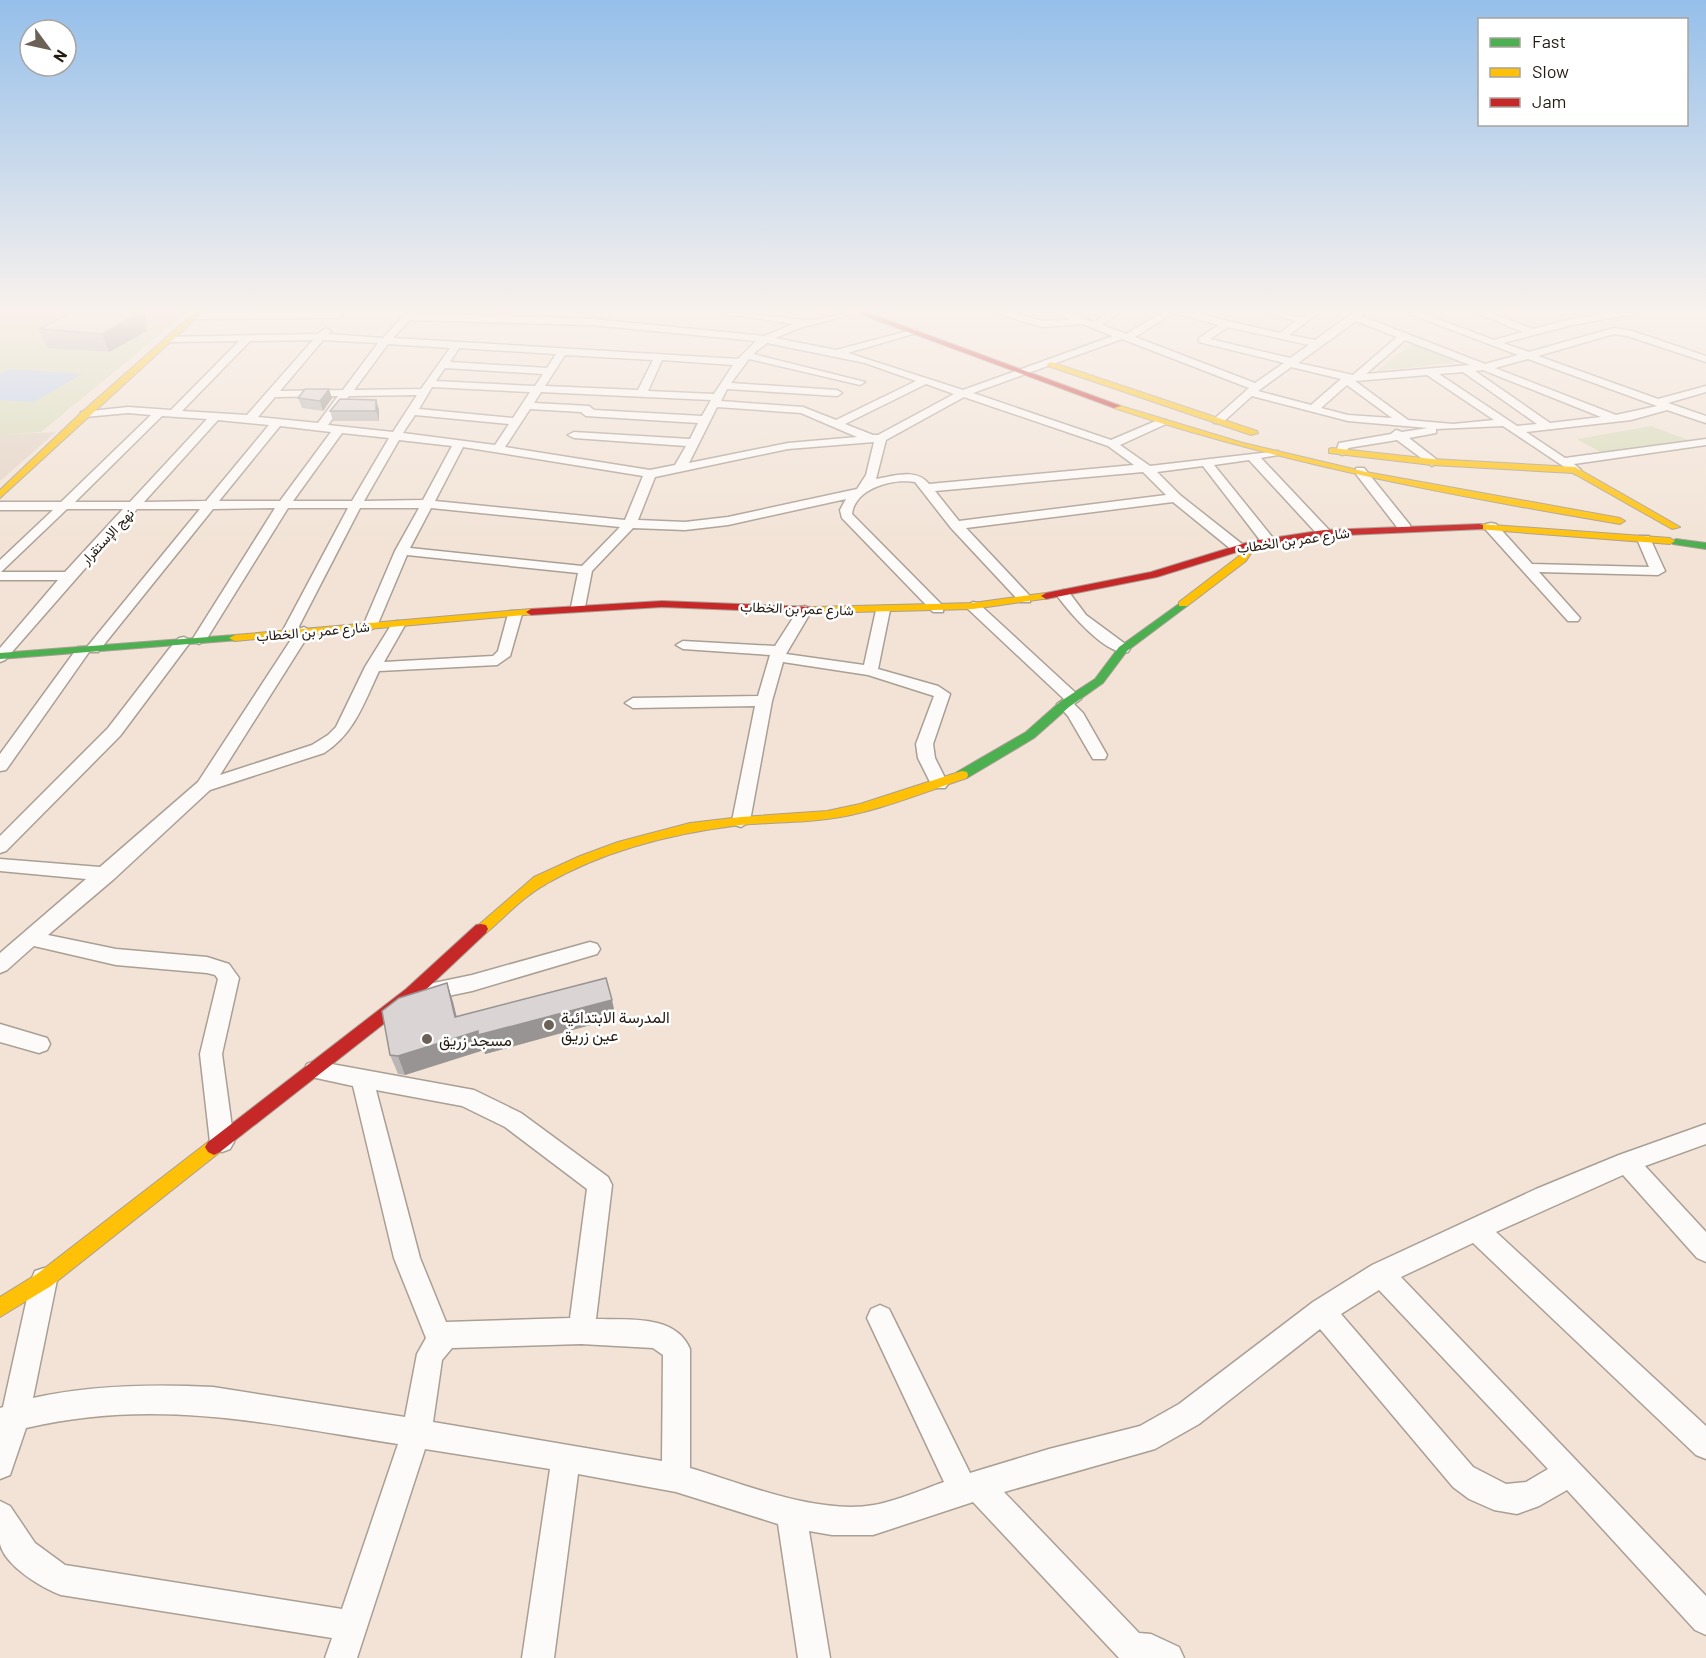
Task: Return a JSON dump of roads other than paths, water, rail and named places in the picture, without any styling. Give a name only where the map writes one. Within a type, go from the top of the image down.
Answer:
[{"type":"street","points":[[0,495],[112,390]]},
{"type":"street","points":[[175,412],[196,390]]},
{"type":"street","points":[[250,419],[275,390]]},
{"type":"street","points":[[321,427],[348,390]]},
{"type":"street","points":[[272,394],[388,390]]},
{"type":"street","points":[[0,965],[107,874],[204,786],[297,631],[355,503],[424,390]]},
{"type":"street","points":[[441,390],[478,396],[527,390]]},
{"type":"street","points":[[498,449],[538,390]]},
{"type":"street","points":[[566,390],[642,393],[803,410],[876,438]]},
{"type":"street","points":[[681,466],[724,390]]},
{"type":"street","points":[[795,390],[837,393]]},
{"type":"street","points":[[803,410],[842,390]]},
{"type":"street","points":[[838,423],[906,390]]},
{"type":"street","points":[[956,390],[1112,444],[1146,469],[1176,498],[1237,547]]},
{"type":"street","points":[[567,447],[650,474],[788,446],[876,438],[972,390]]},
{"type":"street","points":[[1076,390],[1162,422],[1274,453],[1645,527],[1676,534],[1706,546]]},
{"type":"street","points":[[1128,390],[1218,421],[1299,445]]},
{"type":"street","points":[[1218,421],[1254,390]]},
{"type":"street","points":[[1255,390],[1312,409],[1385,428],[1401,437],[1432,462]]},
{"type":"street","points":[[1312,409],[1335,390]]},
{"type":"street","points":[[1366,390],[1419,434]]},
{"type":"street","points":[[1456,390],[1676,534],[1706,535]]},
{"type":"street","points":[[1496,390],[1549,427]]},
{"type":"street","points":[[1546,390],[1616,419]]},
{"type":"street","points":[[1626,390],[1706,420]]},
{"type":"street","points":[[1514,430],[1616,419],[1702,390]]},
{"type":"street","points":[[567,447],[599,392]]},
{"type":"street","points":[[466,416],[478,396]]},
{"type":"street","points":[[528,406],[706,420]]},
{"type":"street","points":[[85,414],[128,410],[175,412],[395,435],[498,449],[694,443]]},
{"type":"street","points":[[0,568],[161,411]]},
{"type":"street","points":[[411,411],[518,422]]},
{"type":"street","name":"نهج الإستقرار","points":[[1,656],[69,576],[216,416]]},
{"type":"street","points":[[1348,418],[1453,427]]},
{"type":"street","points":[[0,766],[88,650],[277,422]]},
{"type":"street","points":[[1112,444],[1162,422]]},
{"type":"street","points":[[1342,452],[1343,445],[1453,427],[1503,423]]},
{"type":"street","points":[[0,847],[37,806],[113,733],[135,706],[159,669],[192,641],[284,504],[339,429]]},
{"type":"street","points":[[876,438],[864,488],[846,509],[850,522],[938,609]]},
{"type":"street","points":[[1316,448],[1432,462],[1569,466],[1706,442]]},
{"type":"street","points":[[370,626],[402,551],[459,443]]},
{"type":"street","points":[[926,488],[1207,463],[1274,453]]},
{"type":"street","points":[[1254,457],[1324,533]]},
{"type":"street","points":[[1207,463],[1268,541]]},
{"type":"street","points":[[1360,471],[1405,528]]},
{"type":"street","points":[[578,607],[585,570],[630,524],[650,474]]},
{"type":"street","points":[[0,506],[426,504],[630,524],[706,524],[914,478],[921,481],[956,525],[1025,599]]},
{"type":"street","points":[[1528,568],[1658,571],[1645,527],[1618,496]]},
{"type":"street","points":[[956,525],[1176,498]]},
{"type":"street","name":"شارع عمر بن الخطاب","points":[[1,656],[578,607],[662,604],[805,610],[938,609],[1063,594],[1153,575],[1237,547],[1324,533],[1405,528],[1491,527],[1588,533],[1626,526],[1645,527]]},
{"type":"street","points":[[1491,527],[1573,618]]},
{"type":"street","points":[[0,1308],[44,1280],[315,1070],[369,1024],[412,993],[500,911],[539,881],[623,845],[690,828],[741,820],[826,815],[862,808],[939,784],[1014,746],[1099,681],[1123,649],[1242,559],[1252,544]]},
{"type":"street","points":[[402,551],[585,570]]},
{"type":"street","points":[[0,576],[69,576]]},
{"type":"street","points":[[1063,594],[1081,618],[1123,649]]},
{"type":"street","points":[[973,606],[1069,702],[1099,755]]},
{"type":"street","points":[[741,820],[764,701],[778,654],[805,610]]},
{"type":"street","points":[[870,670],[883,610]]},
{"type":"street","points":[[373,667],[497,660],[505,653],[515,614]]},
{"type":"street","points":[[204,786],[318,749],[334,740],[347,722],[373,667],[398,624]]},
{"type":"street","points":[[683,645],[778,654],[870,670],[932,688],[942,694],[926,734],[923,748],[939,784]]},
{"type":"street","points":[[633,703],[764,701]]},
{"type":"street","points":[[0,865],[107,874]]},
{"type":"street","points":[[30,938],[116,957],[207,965],[222,969],[229,978],[228,990],[211,1054],[222,1142]]},
{"type":"street","points":[[412,993],[416,996],[472,983],[590,950]]},
{"type":"street","points":[[0,1033],[39,1044]]},
{"type":"street","points":[[315,1070],[466,1097],[513,1120],[600,1185],[591,1273],[581,1331]]},
{"type":"street","points":[[362,1077],[407,1258],[441,1342]]},
{"type":"street","points":[[7,1420],[103,1401],[163,1397],[213,1401],[417,1431],[676,1478],[791,1513],[832,1520],[873,1520],[970,1488],[1145,1439],[1189,1414],[1322,1311],[1381,1274],[1474,1228],[1627,1162],[1706,1134]]},
{"type":"street","points":[[1627,1162],[1706,1250]]},
{"type":"street","points":[[1474,1228],[1706,1445]]},
{"type":"street","points":[[1381,1274],[1570,1472],[1706,1619]]},
{"type":"street","points":[[0,1465],[7,1420],[44,1280]]},
{"type":"street","points":[[1322,1311],[1463,1478],[1482,1491],[1507,1499],[1530,1498],[1570,1472]]},
{"type":"street","points":[[880,1318],[970,1488],[1129,1653],[1151,1650],[1168,1658]]},
{"type":"street","points":[[341,1658],[417,1431],[430,1354],[446,1335],[581,1331],[658,1335],[677,1349],[676,1478]]},
{"type":"street","points":[[538,1658],[566,1457]]},
{"type":"street","points":[[791,1513],[814,1658]]},
{"type":"street","points":[[0,1516],[16,1545],[33,1565],[60,1580],[353,1626]]},
{"type":"water","points":[[0,390],[54,390],[34,402],[0,400]]},
{"type":"place","name":"المدرسة الابتدائية عين زريق","points":[[549,1025]]},
{"type":"place","name":"مسجد زريق","points":[[427,1039]]}]
